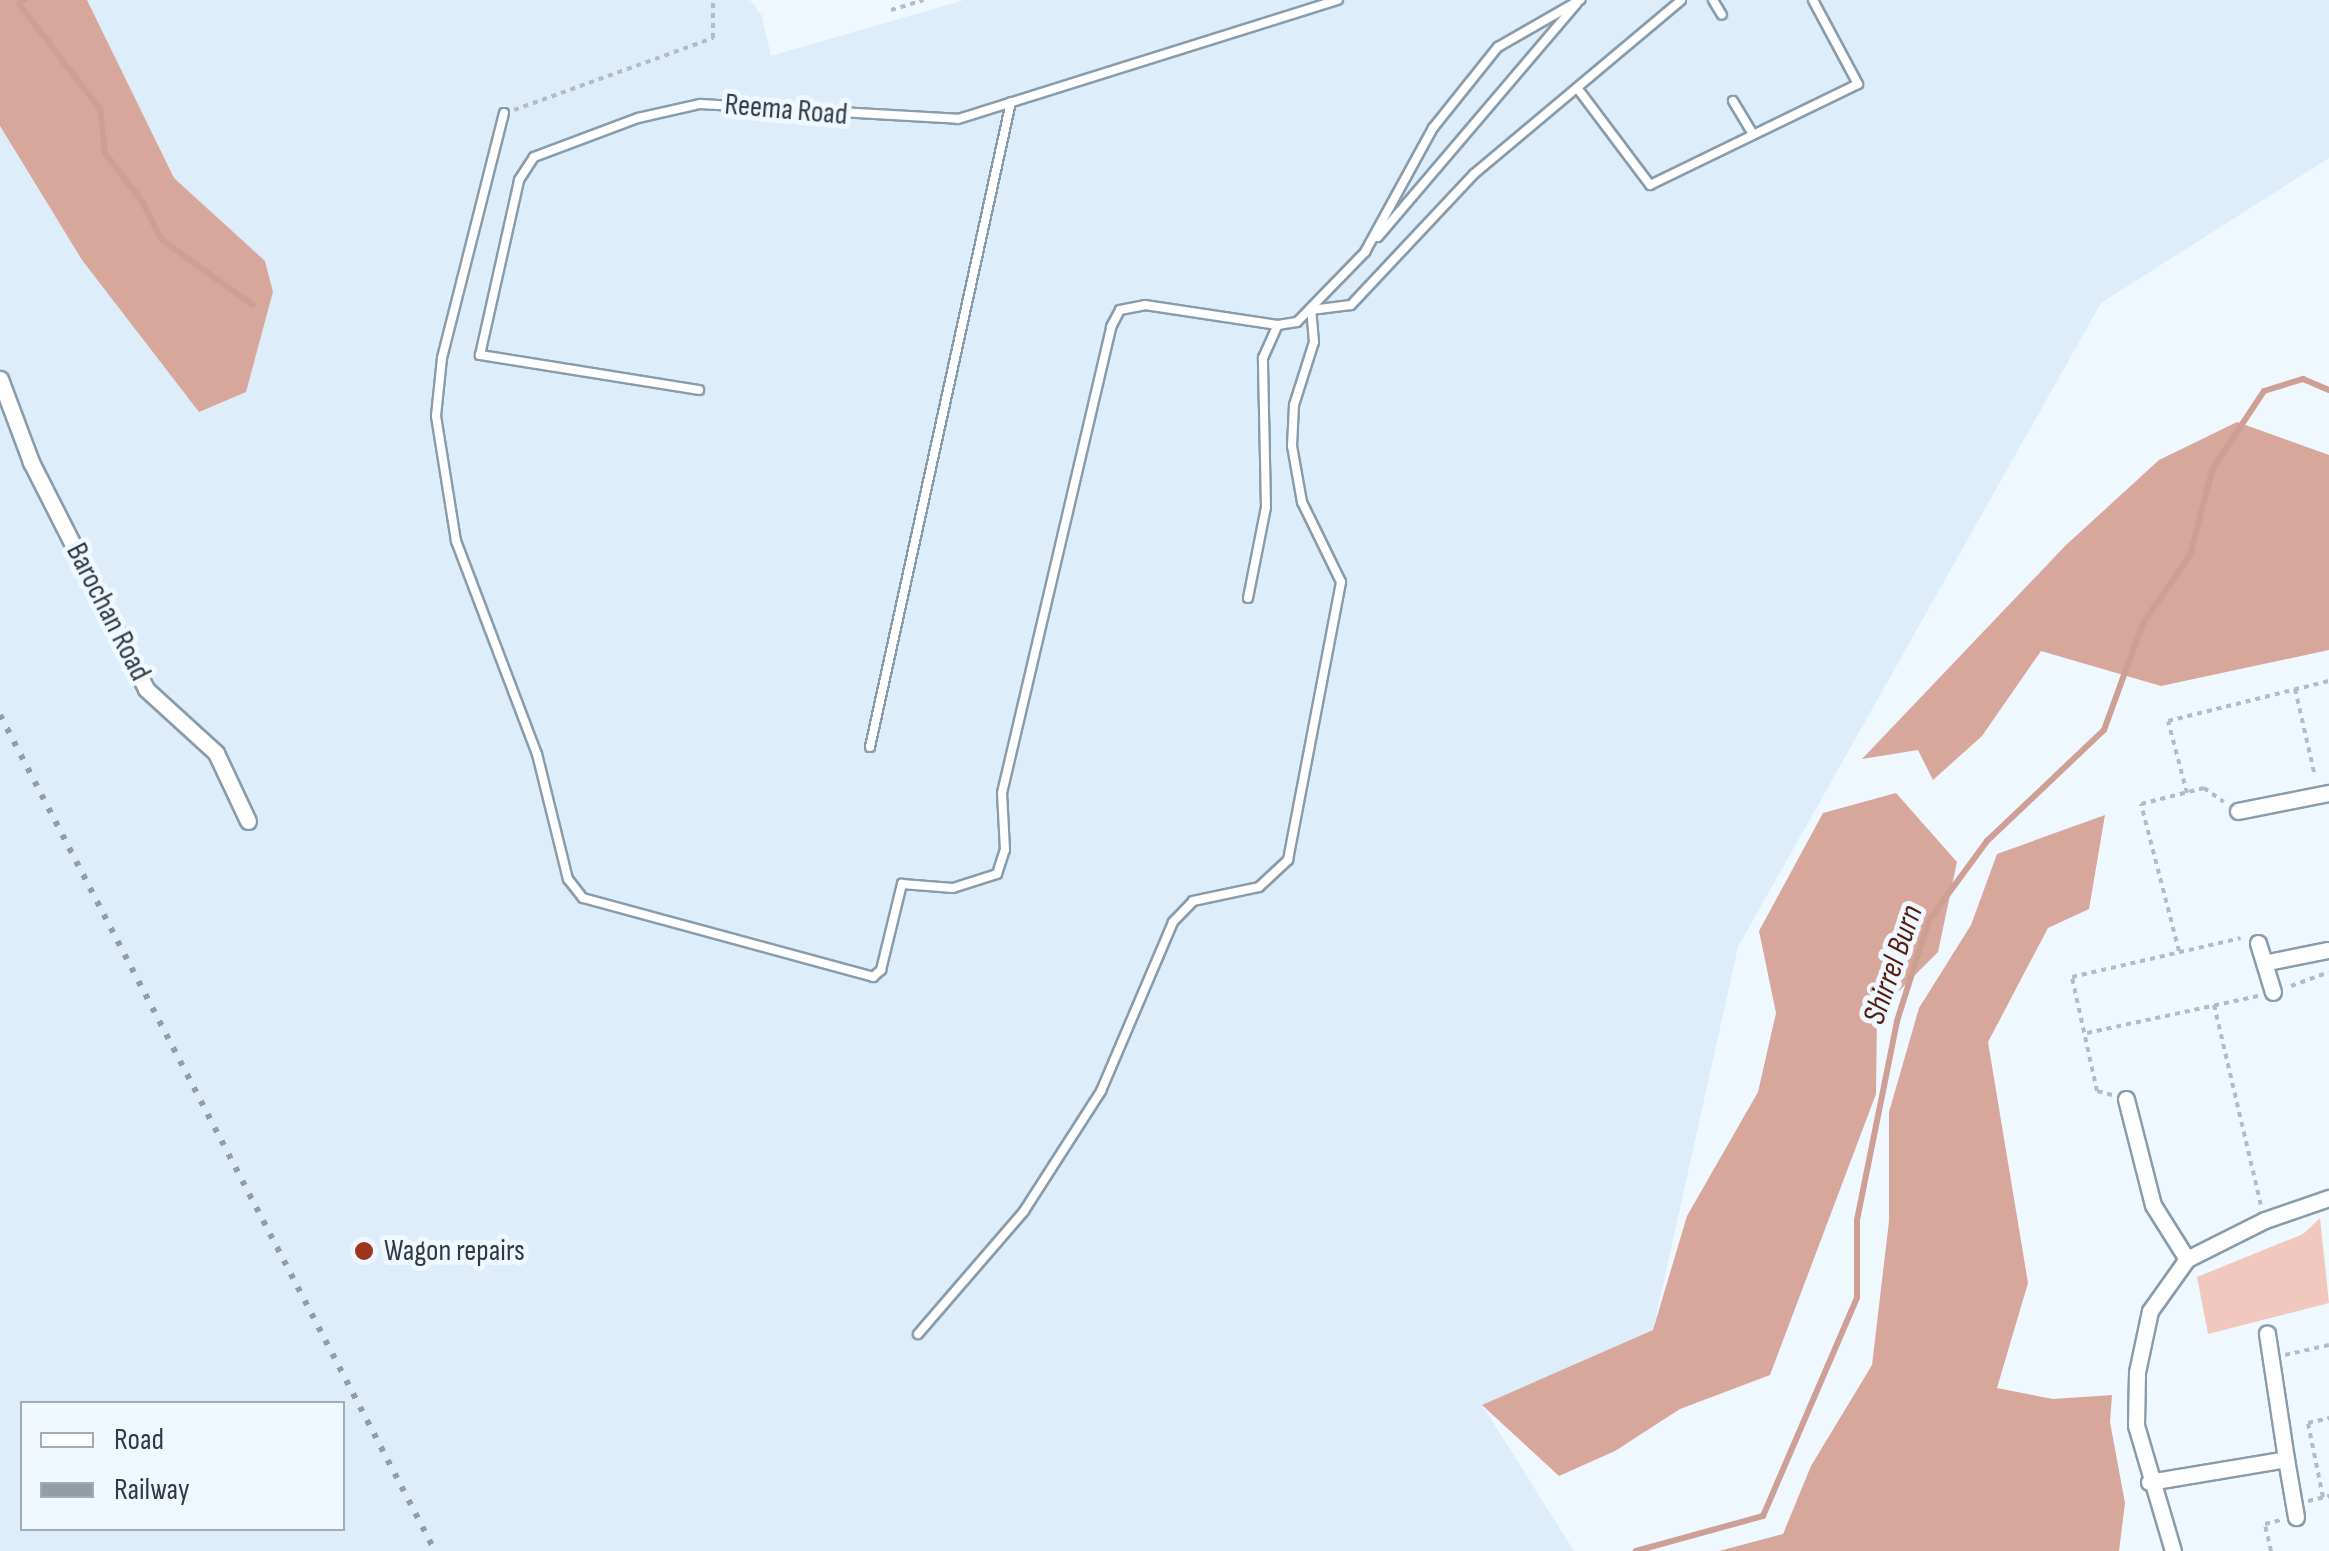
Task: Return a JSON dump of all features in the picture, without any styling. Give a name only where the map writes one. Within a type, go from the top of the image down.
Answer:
[{"type":"street","name":"Barochan Road","points":[[0,379],[31,462],[146,689],[216,754],[248,821]]},
{"type":"street","points":[[2238,811],[2324,794]]},
{"type":"street","points":[[2258,943],[2268,962],[2273,992]]},
{"type":"street","points":[[2268,962],[2328,953]]},
{"type":"street","points":[[2126,1099],[2153,1205],[2187,1260]]},
{"type":"street","points":[[2172,1550],[2136,1424],[2138,1372],[2150,1311],[2187,1260],[2265,1220],[2329,1198]]},
{"type":"street","points":[[2267,1333],[2296,1517]]},
{"type":"street","points":[[2150,1482],[2286,1459]]},
{"type":"lane","name":"Reema Road","points":[[699,390],[480,355],[519,180],[534,156],[638,118],[700,104],[922,120],[958,119],[1338,0]]},
{"type":"lane","points":[[1365,252],[1433,128],[1498,47],[1580,0]]},
{"type":"lane","points":[[918,1334],[1024,1211],[1101,1092],[1173,922],[1193,901],[1259,887],[1288,860],[1341,582],[1302,502],[1292,446],[1294,406],[1314,342],[1311,310],[1580,0]]},
{"type":"lane","points":[[504,113],[442,358],[436,416],[456,541],[538,754],[568,879],[583,898],[873,977],[881,970],[902,884],[953,888],[997,874],[1005,850],[1002,794],[1110,327],[1120,310],[1145,305],[1278,325],[1311,310],[1351,306],[1474,174],[1681,0]]},
{"type":"lane","points":[[1713,0],[1722,15]]},
{"type":"lane","points":[[1578,90],[1650,185],[1858,84],[1813,0]]},
{"type":"lane","points":[[1733,101],[1753,134]]},
{"type":"lane","points":[[870,747],[1011,102]]},
{"type":"lane","points":[[1248,598],[1266,507],[1263,358],[1278,325]]},
{"type":"path","points":[[504,113],[713,38],[713,0]]},
{"type":"path","points":[[892,10],[924,0]]},
{"type":"path","points":[[2187,793],[2168,721],[2329,681]]},
{"type":"path","points":[[2295,689],[2324,794]]},
{"type":"path","points":[[2179,951],[2141,804],[2204,788],[2238,811]]},
{"type":"path","points":[[2126,1099],[2097,1091],[2072,977],[2248,936],[2258,943]]},
{"type":"path","points":[[2086,1034],[2273,992],[2329,972]]},
{"type":"path","points":[[2214,1005],[2265,1220]]},
{"type":"path","points":[[2271,1358],[2329,1345]]},
{"type":"path","points":[[2323,1497],[2308,1423],[2329,1418]]},
{"type":"path","points":[[2271,1551],[2265,1524],[2296,1517]]},
{"type":"shaded area","points":[[0,0],[87,0],[174,178],[265,261],[273,292],[246,392],[199,412],[82,260],[0,126]]},
{"type":"shaded area","points":[[87,0],[750,0],[762,16],[771,56],[964,0],[2329,0],[2329,158],[2101,303],[1738,947],[1653,1330],[1482,1405],[1574,1551],[0,1551],[0,126],[82,260],[246,392],[273,292],[265,261],[174,178]]},
{"type":"shaded area","points":[[2237,422],[2329,455],[2329,650],[2161,686],[2041,651],[1982,736],[1933,780],[1918,750],[1862,759],[2065,546],[2159,460]]},
{"type":"shaded area","points":[[1896,793],[1957,862],[1938,952],[1877,1013],[1876,1094],[1770,1375],[1680,1409],[1615,1451],[1559,1476],[1482,1405],[1653,1330],[1687,1216],[1758,1092],[1776,1013],[1759,931],[1823,813]]},
{"type":"shaded area","points":[[2105,815],[2089,909],[2048,928],[1988,1042],[2028,1283],[1997,1388],[2053,1399],[2112,1395],[2110,1422],[2125,1503],[2119,1551],[1719,1551],[1783,1534],[1811,1466],[1872,1365],[1889,1221],[1889,1112],[1919,1008],[1971,925],[1997,854]]},
{"type":"shaded area","points":[[2320,1218],[2329,1303],[2208,1334],[2197,1277],[2303,1234]]},
{"type":"waterway","name":"Shirrel Burn","points":[[24,0],[19,4],[100,109],[105,153],[143,203],[161,239],[253,305]]},
{"type":"waterway","name":"Shirrel Burn","points":[[1636,1551],[1763,1516],[1857,1298],[1857,1220],[1897,1021],[1929,920],[1987,841],[2104,730],[2143,623],[2190,555],[2213,468],[2264,391],[2303,379],[2329,390]]},
{"type":"railway","points":[[0,715],[435,1551]]},
{"type":"place","name":"Wagon repairs","points":[[364,1251]]}]
